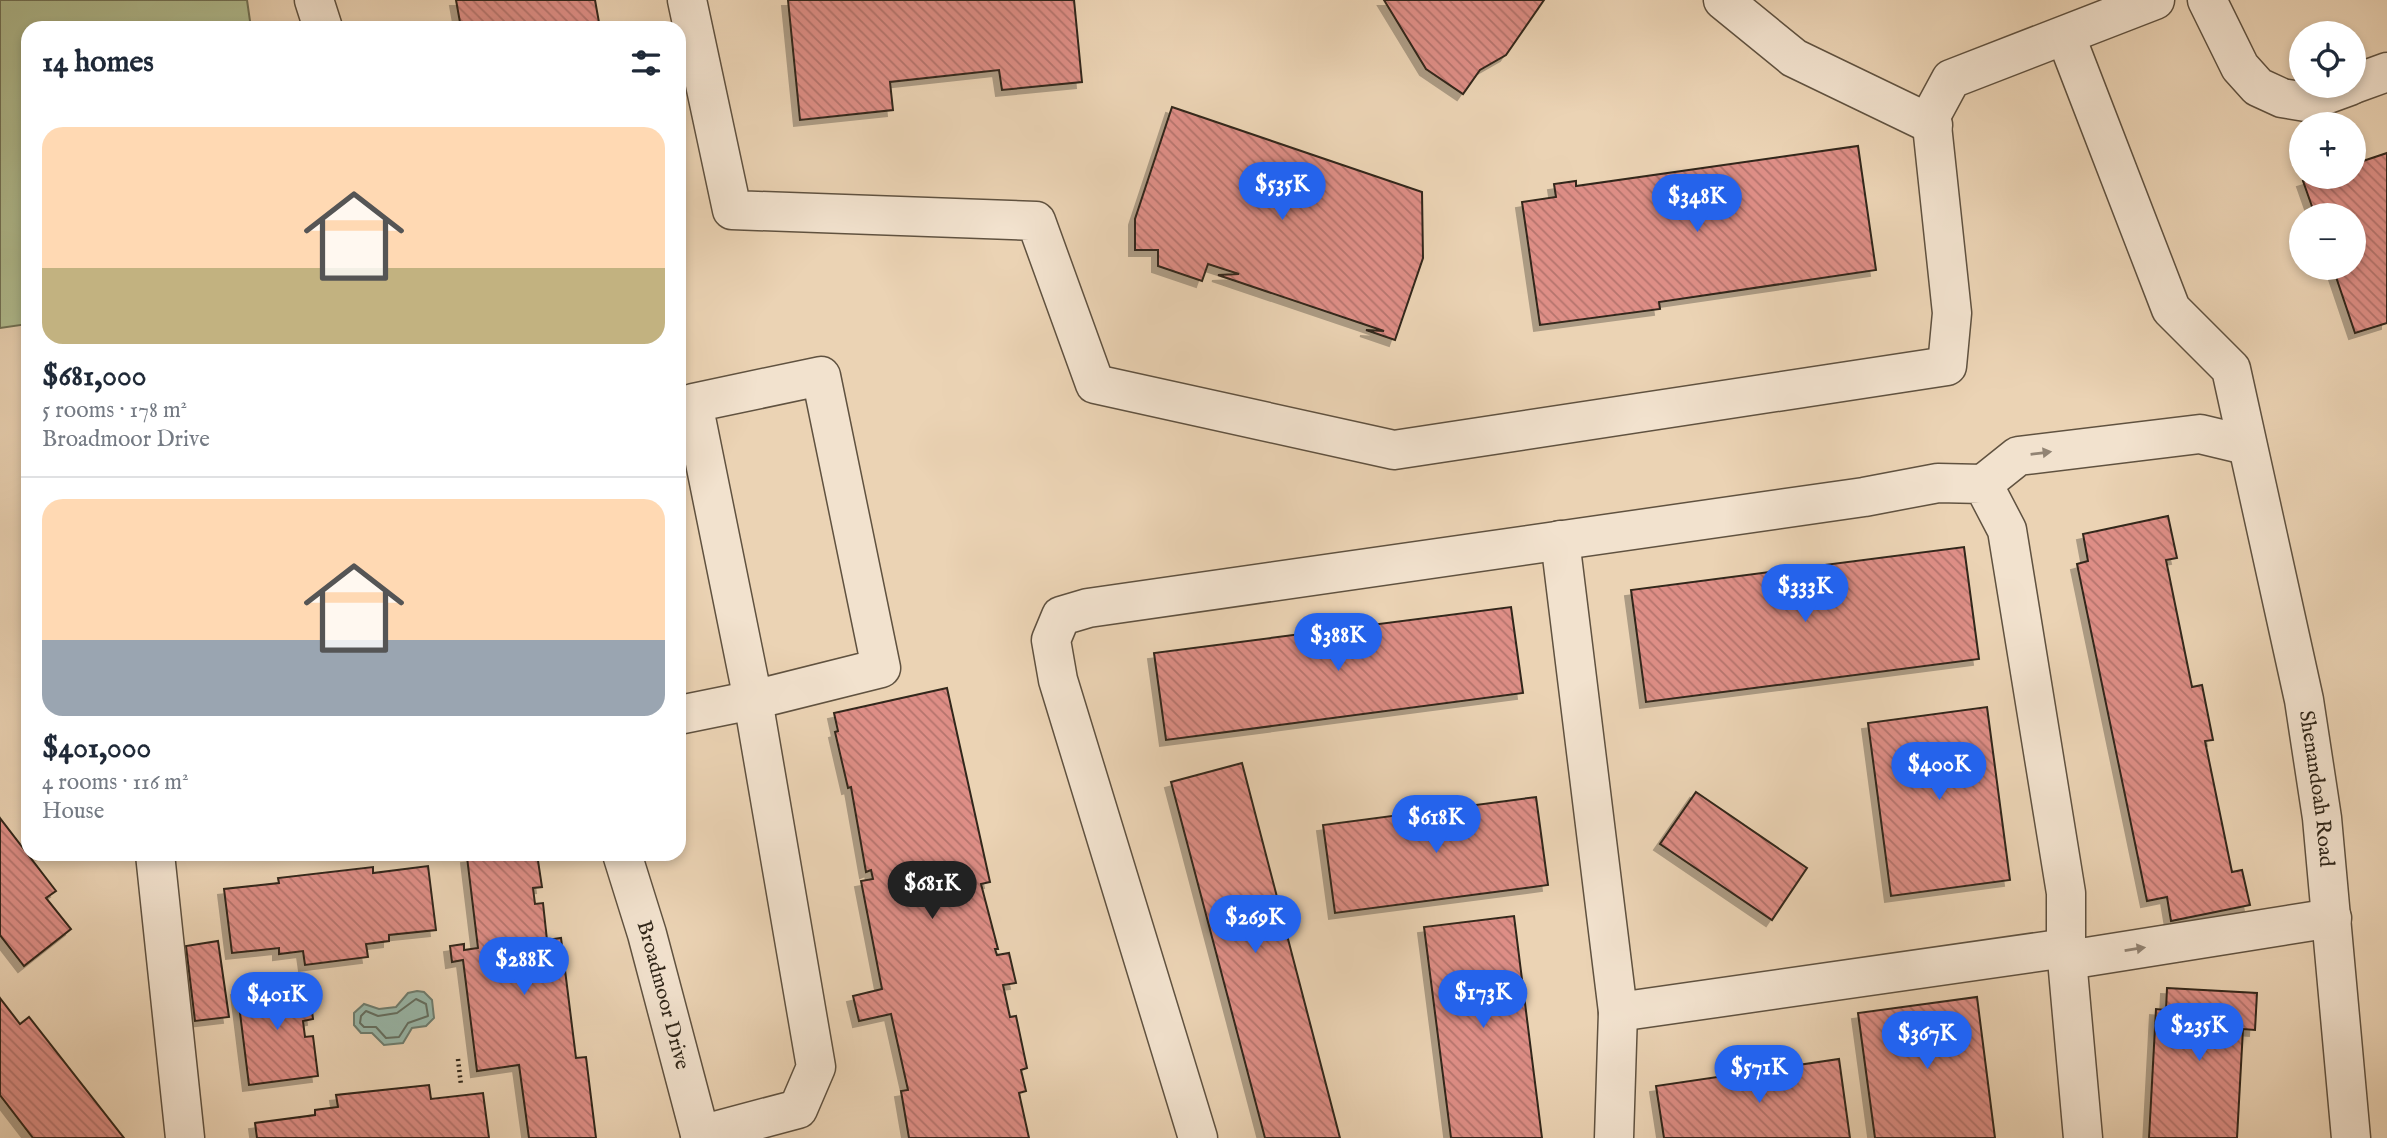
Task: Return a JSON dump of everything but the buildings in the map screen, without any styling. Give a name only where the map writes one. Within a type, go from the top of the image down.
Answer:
[{"type":"street","points":[[314,0],[321,21]]},
{"type":"street","points":[[687,0],[732,210],[1036,221],[1095,384],[1395,450],[1947,366],[1952,313],[1931,116],[1951,79],[2066,37],[2155,0]]},
{"type":"street","points":[[1723,0],[1794,58],[1933,125]]},
{"type":"street","points":[[2207,0],[2240,68],[2258,87],[2282,98],[2306,102],[2317,98]]},
{"type":"street","name":"Shenandoah Road","points":[[2066,37],[2171,309],[2231,369],[2304,700],[2322,818],[2351,1138]]},
{"type":"street","points":[[2366,80],[2387,72]]},
{"type":"street","points":[[686,714],[753,700],[881,667],[821,376],[693,403],[753,700],[816,1067],[798,1109],[701,1136]]},
{"type":"street","points":[[1198,1138],[1058,680],[1051,640],[1061,616],[1088,608],[1864,497],[1937,483],[1983,484],[2018,456],[2200,434],[2246,445]]},
{"type":"street","points":[[1983,484],[2007,530],[2066,893],[2067,954],[2083,1138]]},
{"type":"street","points":[[1560,540],[1618,1012],[1614,1138]]},
{"type":"street","points":[[156,861],[185,1138]]},
{"type":"street","name":"Broadmoor Drive","points":[[624,861],[647,934],[701,1136]]},
{"type":"street","points":[[1618,1012],[2332,918]]},
{"type":"path","points":[[458,1059],[461,1085]]},
{"type":"green space","points":[[0,0],[247,0],[250,21],[21,21],[21,325],[0,328]]},
{"type":"water","points":[[424,992],[432,1000],[434,1018],[426,1026],[412,1028],[403,1043],[384,1045],[372,1033],[361,1033],[354,1025],[354,1013],[364,1004],[379,1009],[396,1007],[408,993]]}]
